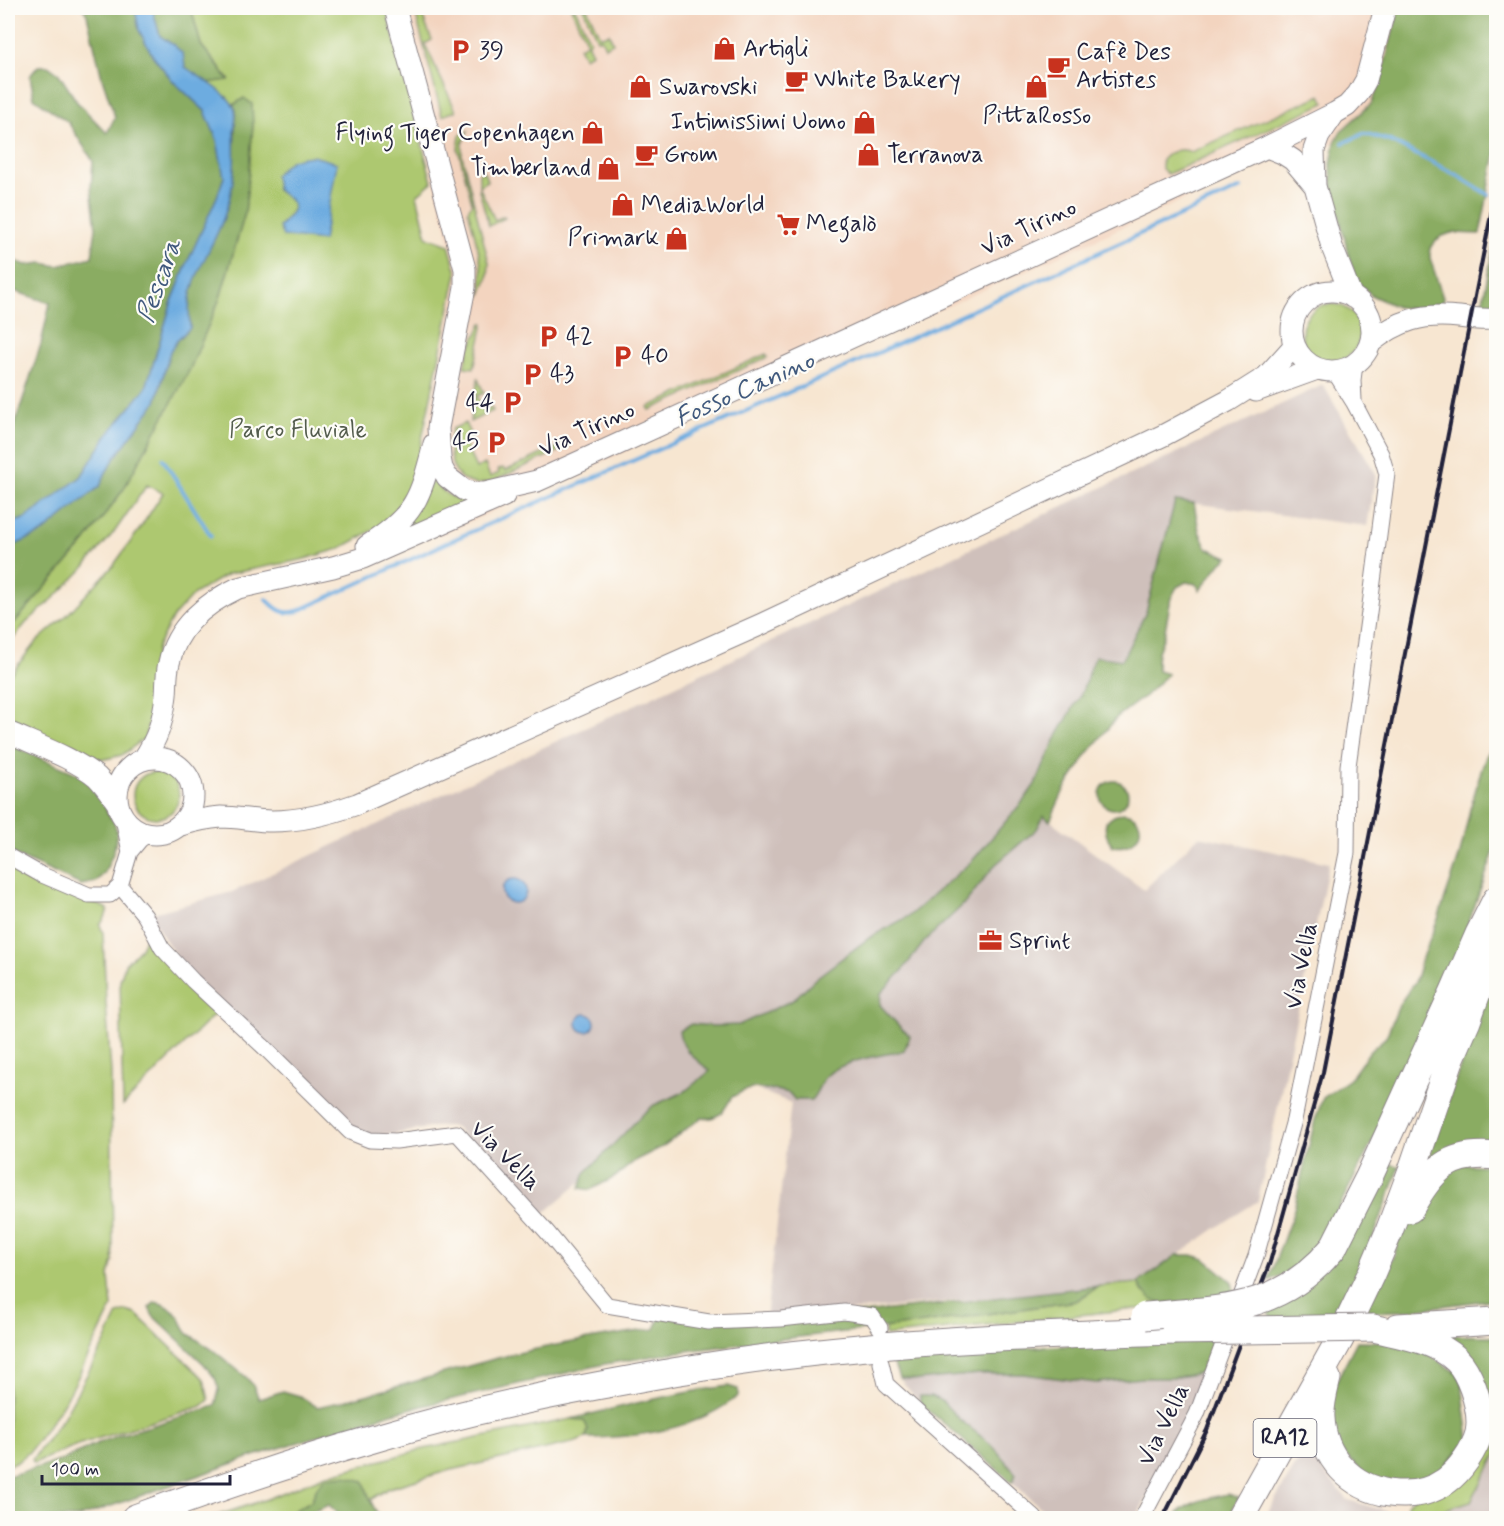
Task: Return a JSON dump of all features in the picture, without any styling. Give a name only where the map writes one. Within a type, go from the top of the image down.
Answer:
[{"type":"highway","name":"RA12","points":[[1450,1060],[1460,1018],[1487,938],[1496,899]]},
{"type":"highway","points":[[978,1339],[1028,1328],[1233,1306],[1265,1298],[1292,1286],[1313,1271],[1333,1248],[1369,1177],[1496,899]]},
{"type":"highway","name":"RA12","points":[[1240,1518],[1355,1311],[1388,1234],[1450,1060],[1497,939]]},
{"type":"highway","points":[[1388,1234],[1406,1218],[1423,1186],[1431,1175],[1443,1166],[1457,1158],[1476,1154],[1497,1155]]},
{"type":"highway","points":[[135,1518],[252,1477],[375,1438],[511,1403],[641,1378],[790,1355],[978,1339],[1174,1331],[1414,1326],[1458,1313],[1494,1319]]},
{"type":"highway","points":[[1330,1357],[1321,1418],[1330,1453],[1346,1474],[1366,1487],[1401,1494],[1419,1493],[1446,1481],[1468,1457],[1479,1433],[1478,1402],[1468,1373],[1457,1360],[1434,1345],[1373,1328]]},
{"type":"street","name":"Via Tirino","points":[[395,8],[465,269],[465,287],[438,428],[440,458],[444,473],[451,481],[464,490],[474,493],[484,493],[537,480],[1335,114],[1347,106],[1358,94],[1366,80],[1385,8]]},
{"type":"street","points":[[1228,401],[1326,370],[1345,369],[1355,364],[1364,355],[1370,343],[1372,332],[1370,321],[1359,304],[1332,247],[1315,186],[1314,150],[1319,136],[1335,114]]},
{"type":"street","points":[[1267,147],[1293,160],[1315,186]]},
{"type":"street","points":[[1319,293],[1327,275],[1332,247]]},
{"type":"street","points":[[1326,370],[1307,364],[1294,346],[1291,333],[1293,320],[1298,309],[1308,299],[1319,293],[1330,291],[1342,293],[1359,304],[1416,318]]},
{"type":"street","points":[[1370,343],[1387,329],[1416,318],[1459,317],[1491,323]]},
{"type":"street","points":[[181,825],[222,817],[271,821],[294,820],[333,813],[357,804],[762,624],[1164,435],[1228,401],[1266,377],[1294,346]]},
{"type":"street","name":"Via Vella","points":[[1354,403],[1355,364]]},
{"type":"street","name":"Via Vella","points":[[1142,1518],[1197,1414],[1256,1256],[1294,1120],[1347,853],[1348,766],[1387,474],[1381,454],[1354,403],[1326,370]]},
{"type":"street","points":[[333,567],[382,537],[406,516],[420,492],[438,428]]},
{"type":"street","points":[[130,852],[117,794],[121,779],[137,763],[159,733],[163,720],[171,653],[189,622],[205,607],[238,588],[363,558],[537,480]]},
{"type":"street","points":[[8,732],[74,762],[97,778],[110,792],[134,828],[148,834],[160,834],[181,825],[187,818],[194,801],[190,779],[182,768],[169,733],[166,696]]},
{"type":"street","points":[[74,762],[102,767],[160,758],[182,768]]},
{"type":"street","points":[[194,791],[226,811],[247,819]]},
{"type":"street","points":[[8,856],[40,874],[89,895],[110,895],[120,886],[130,852],[148,834]]},
{"type":"street","name":"Via Vella","points":[[120,886],[145,916],[162,948],[193,981],[267,1049],[350,1132],[370,1140],[396,1141],[457,1133],[547,1232],[607,1305],[709,1322],[781,1319],[844,1312],[872,1316],[880,1328]]},
{"type":"street","points":[[880,1363],[886,1384],[1035,1518]]},
{"type":"shaded area","name":"Megalò","points":[[389,8],[1402,8],[1380,131],[1276,158],[440,535],[420,466],[458,273]]},
{"type":"shaded area","points":[[1323,385],[1376,474],[1367,526],[1175,501],[1146,612],[1044,816],[1144,890],[1199,836],[1329,863],[1258,1201],[1138,1283],[766,1319],[791,1103],[710,1071],[538,1217],[455,1127],[432,1127],[369,1136],[348,1125],[184,969],[149,914],[232,892]]},
{"type":"shaded area","points":[[1210,1369],[1190,1414],[1136,1518],[1052,1518],[1012,1482],[1016,1474],[943,1402],[932,1396],[920,1396],[920,1403],[899,1378],[919,1380],[979,1374],[1023,1374],[1097,1383],[1141,1378],[1173,1378]]},
{"type":"shaded area","points":[[1305,1450],[1348,1500],[1409,1518],[1264,1518]]},
{"type":"shaded area","points":[[1496,1455],[1496,1518],[1418,1518],[1471,1501]]},
{"type":"green space","points":[[83,8],[135,8],[139,30],[153,56],[173,81],[205,111],[217,140],[224,177],[171,304],[146,388],[107,436],[81,477],[26,518],[8,525],[8,445],[41,344],[50,303],[8,289],[8,258],[26,265],[42,263],[58,266],[92,257],[96,228],[91,188],[93,161],[68,122],[34,98],[30,76],[38,66],[48,66],[59,74],[77,102],[107,133],[115,117],[102,78],[87,15]]},
{"type":"green space","points":[[152,8],[191,8],[201,45],[229,80],[207,83],[185,67],[175,46],[160,36]]},
{"type":"green space","name":"Parco Fluviale","points":[[191,8],[386,8],[432,182],[417,195],[427,237],[449,245],[457,273],[418,458],[405,500],[379,527],[339,549],[301,560],[228,574],[194,594],[173,617],[157,647],[145,738],[122,755],[106,759],[88,758],[8,721],[8,674],[10,675],[36,642],[67,615],[113,566],[163,493],[147,485],[115,531],[82,570],[26,623],[8,645],[8,630],[85,542],[123,490],[190,369],[220,298],[245,213],[253,125],[244,99],[233,105],[227,97],[207,83],[229,79],[201,45]],"holes":[[[337,163],[283,236],[279,226],[290,214],[293,206],[290,199],[277,190]]]},
{"type":"green space","points":[[414,8],[419,8],[432,40],[425,44],[456,111],[442,116]]},
{"type":"green space","points":[[571,8],[575,8],[590,41],[588,45],[592,53],[584,57],[579,47],[587,43]]},
{"type":"green space","points":[[583,8],[587,8],[600,37],[609,33],[613,43],[605,47],[602,40],[597,39]]},
{"type":"green space","points":[[1399,8],[1496,8],[1496,153],[1480,234],[1451,233],[1440,237],[1430,248],[1430,258],[1443,298],[1442,303],[1415,309],[1397,307],[1373,296],[1358,283],[1350,261],[1332,186],[1331,164],[1335,142],[1341,131],[1371,104],[1380,83]]},
{"type":"green space","points":[[1321,95],[1325,103],[1168,174],[1162,169],[1162,160],[1172,152],[1183,150],[1191,152]]},
{"type":"green space","points":[[244,98],[252,104],[253,125],[245,213],[220,298],[190,369],[123,490],[85,542],[8,630],[8,548],[42,532],[100,486],[116,456],[156,402],[170,351],[190,328],[191,292],[200,267],[223,221],[229,200],[233,174],[236,110],[233,105]]},
{"type":"green space","points":[[468,131],[462,144],[462,155],[489,263],[488,277],[480,297],[481,264],[468,210],[472,203],[458,149],[460,135]]},
{"type":"green space","points":[[483,171],[488,181],[479,186],[479,173]]},
{"type":"green space","points":[[479,186],[495,220],[504,216],[505,218],[489,226],[479,190]]},
{"type":"green space","points":[[1496,233],[1496,306],[1482,305]]},
{"type":"green space","points":[[1325,304],[1337,304],[1352,312],[1360,327],[1360,339],[1352,354],[1337,362],[1325,362],[1310,354],[1302,339],[1302,327],[1310,312]]},
{"type":"green space","points":[[484,323],[474,368],[464,367],[469,350]]},
{"type":"green space","points":[[766,354],[768,357],[650,410],[648,407]]},
{"type":"green space","points":[[478,379],[484,393],[477,396],[483,410],[491,407],[493,411],[470,422]]},
{"type":"green space","points":[[465,423],[472,438],[464,442],[476,468],[485,464],[490,477],[499,473],[498,470],[503,468],[505,471],[568,442],[570,446],[493,481],[479,484],[469,482],[456,472],[450,456],[452,429]]},
{"type":"green space","points":[[433,479],[447,494],[467,501],[465,504],[402,531]]},
{"type":"green space","points":[[1175,501],[1194,503],[1199,531],[1207,548],[1228,557],[1200,590],[1196,584],[1186,582],[1177,587],[1171,598],[1157,663],[1158,671],[1168,674],[1145,696],[1117,717],[1086,756],[1064,790],[1050,821],[1044,816],[1037,829],[995,865],[966,902],[925,941],[902,971],[881,993],[880,1005],[910,1036],[904,1051],[863,1059],[833,1070],[824,1078],[811,1100],[795,1100],[789,1093],[775,1090],[755,1088],[743,1091],[732,1097],[722,1113],[712,1118],[701,1118],[662,1147],[636,1160],[615,1177],[590,1190],[580,1188],[585,1173],[642,1115],[654,1105],[684,1092],[710,1071],[686,1049],[679,1031],[691,1024],[739,1025],[793,1000],[816,978],[869,938],[909,916],[972,861],[1036,783],[1057,736],[1081,694],[1095,656],[1122,660],[1146,612]]},
{"type":"green space","points":[[1496,738],[1496,846],[1464,936],[1403,1082],[1316,1252],[1283,1275],[1268,1281],[1293,1213],[1315,1120],[1323,1098],[1350,1079],[1370,1051],[1386,1037],[1400,1003],[1415,982],[1460,854],[1482,768]]},
{"type":"green space","points":[[8,744],[92,780],[102,793],[107,813],[114,822],[117,832],[114,851],[105,872],[96,882],[81,885],[8,852]]},
{"type":"green space","points":[[156,772],[172,779],[179,795],[172,811],[156,818],[140,811],[133,795],[140,779]]},
{"type":"green space","points":[[1114,781],[1124,785],[1128,795],[1124,805],[1114,809],[1104,805],[1100,795],[1104,785]]},
{"type":"green space","points":[[1122,813],[1131,815],[1137,820],[1140,832],[1131,843],[1113,846],[1106,835],[1106,822]]},
{"type":"green space","points":[[8,861],[39,878],[108,909],[100,925],[103,933],[111,1072],[113,1260],[109,1276],[112,1307],[71,1391],[29,1452],[16,1463],[8,1465]]},
{"type":"green space","points":[[150,933],[220,1009],[123,1105],[120,981],[125,964],[141,948]]},
{"type":"green space","points":[[1496,963],[1496,1146],[1425,1168]]},
{"type":"green space","points":[[1391,1164],[1400,1167],[1344,1315],[1272,1320],[1269,1307],[1383,1167]]},
{"type":"green space","points":[[1457,1164],[1496,1166],[1496,1299],[1403,1311],[1357,1312],[1381,1272],[1394,1257],[1398,1241],[1417,1201]]},
{"type":"green space","points":[[1177,1255],[1192,1255],[1205,1259],[1232,1282],[1234,1292],[1229,1301],[1159,1303],[1149,1298],[1138,1283]]},
{"type":"green space","points":[[1138,1283],[1143,1292],[1172,1305],[885,1336],[885,1327],[1076,1301],[1099,1286]]},
{"type":"green space","points":[[1099,1286],[1076,1301],[917,1324],[678,1352],[605,1364],[392,1413],[254,1456],[77,1518],[8,1518],[8,1476],[63,1460],[119,1435],[215,1406],[219,1390],[215,1378],[204,1364],[153,1316],[149,1308],[155,1302],[170,1308],[179,1317],[187,1333],[213,1350],[246,1377],[253,1385],[259,1399],[283,1391],[300,1396],[317,1407],[517,1353],[655,1329],[660,1317],[768,1324]]},
{"type":"green space","points":[[126,1311],[136,1314],[204,1379],[209,1400],[202,1406],[77,1445],[34,1463],[32,1460],[63,1418],[118,1314]]},
{"type":"green space","points":[[1437,1335],[1496,1336],[1496,1435],[1485,1426]]},
{"type":"green space","points":[[1222,1339],[1210,1369],[1173,1378],[1141,1378],[1097,1383],[1023,1374],[979,1374],[919,1380],[899,1378],[893,1362],[937,1351]]},
{"type":"green space","points":[[1357,1341],[1410,1342],[1461,1376],[1469,1440],[1428,1483],[1375,1484],[1333,1444],[1330,1393]]},
{"type":"green space","points":[[728,1386],[738,1389],[738,1396],[722,1408],[666,1430],[606,1438],[586,1438],[588,1429],[584,1420],[571,1419],[669,1396]]},
{"type":"green space","points":[[920,1396],[932,1396],[943,1402],[958,1418],[993,1446],[1016,1474],[1012,1482],[920,1403]]},
{"type":"green space","points":[[571,1419],[584,1420],[588,1429],[586,1438],[447,1471],[389,1488],[370,1500],[363,1481],[318,1486],[312,1501],[292,1512],[277,1513],[263,1518],[210,1518],[267,1499],[324,1476],[419,1450]]},
{"type":"green space","points":[[1485,1426],[1496,1435],[1496,1455],[1471,1501],[1418,1518],[1406,1518],[1408,1503]]},
{"type":"green space","points":[[345,1476],[364,1481],[373,1506],[382,1518],[343,1518],[329,1505],[297,1518],[263,1518],[277,1513],[292,1512],[311,1501],[318,1486],[325,1478]]},
{"type":"green space","points":[[1228,1494],[1239,1498],[1228,1518],[1174,1518],[1190,1504]]},
{"type":"water","name":"Pescara","points":[[135,8],[152,8],[160,36],[183,54],[185,67],[219,90],[234,107],[236,117],[234,164],[229,201],[223,221],[191,292],[190,328],[170,351],[156,402],[116,456],[100,486],[42,533],[8,548],[8,525],[26,518],[81,477],[107,436],[146,388],[171,304],[224,177],[217,140],[205,111],[173,81],[153,56],[139,30]]},
{"type":"water","points":[[313,156],[337,163],[323,241],[283,236],[279,227],[290,215],[293,207],[290,199],[277,190],[275,175],[291,161]]},
{"type":"water","points":[[509,879],[519,879],[526,886],[526,896],[519,903],[509,903],[502,896],[502,886]]},
{"type":"water","points":[[586,1014],[592,1017],[595,1023],[592,1029],[586,1032],[580,1029],[577,1023],[580,1017]]},
{"type":"waterway","name":"Fosso Canino","points":[[1343,143],[1363,134],[1390,141],[1457,175],[1489,195]]},
{"type":"waterway","name":"Fosso Canino","points":[[266,599],[281,611],[288,613],[298,611],[464,535],[869,357],[1241,188]]},
{"type":"waterway","name":"Fosso Canino","points":[[163,459],[211,536]]},
{"type":"railway","points":[[1163,1518],[1207,1430],[1270,1262],[1323,1072],[1496,189]]},
{"type":"place","name":"Artigli","points":[[725,49]]},
{"type":"place","name":"39","points":[[461,51]]},
{"type":"place","name":"Cafè Des Artistes","points":[[1058,66]]},
{"type":"place","name":"White Bakery","points":[[796,80]]},
{"type":"place","name":"PittaRosso","points":[[1037,86]]},
{"type":"place","name":"Swarovski","points":[[641,87]]},
{"type":"place","name":"Intimissimi Uomo","points":[[864,122]]},
{"type":"place","name":"Flying Tiger Copenhagen","points":[[593,133]]},
{"type":"place","name":"Grom","points":[[646,154]]},
{"type":"place","name":"Terranova","points":[[869,155]]},
{"type":"place","name":"Timberland","points":[[609,168]]},
{"type":"place","name":"MediaWorld","points":[[623,205]]},
{"type":"place","name":"Megalò","points":[[788,224]]},
{"type":"place","name":"Primark","points":[[677,238]]},
{"type":"place","name":"42","points":[[548,337]]},
{"type":"place","name":"40","points":[[623,356]]},
{"type":"place","name":"43","points":[[532,374]]},
{"type":"place","name":"44","points":[[512,403]]},
{"type":"place","name":"45","points":[[497,442]]},
{"type":"place","name":"Sprint","points":[[991,941]]}]
